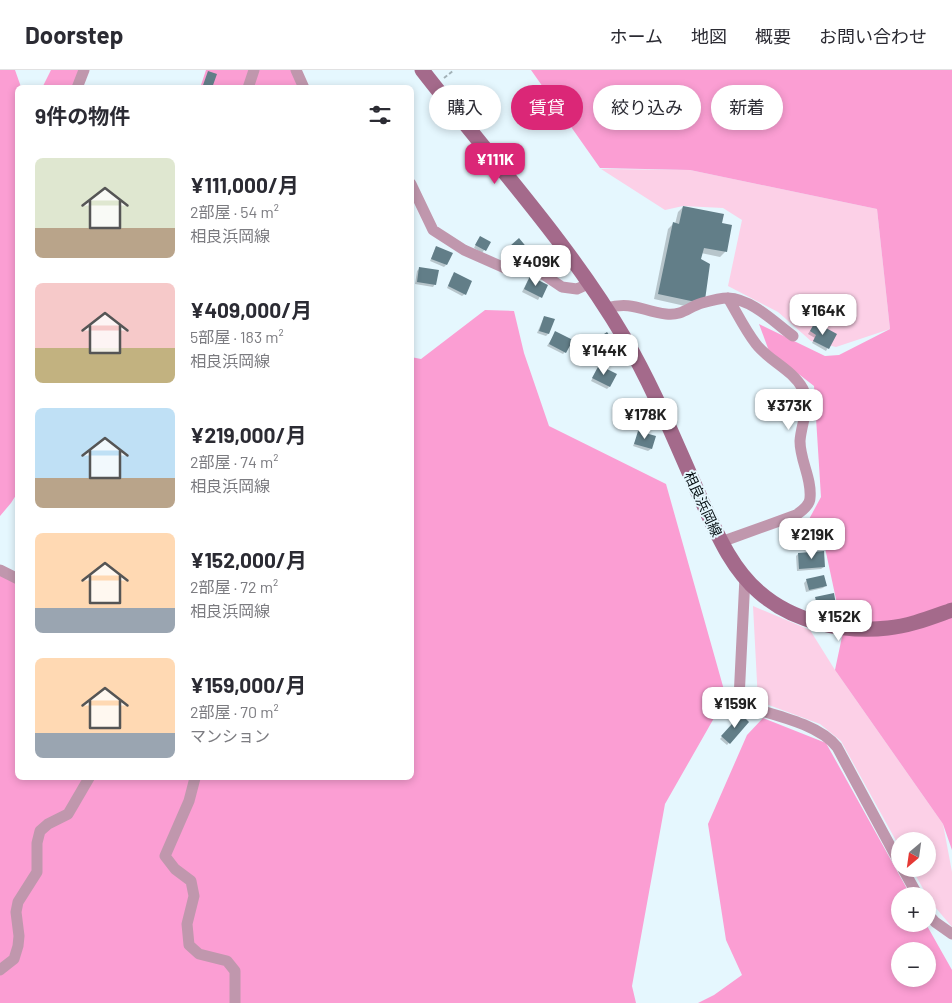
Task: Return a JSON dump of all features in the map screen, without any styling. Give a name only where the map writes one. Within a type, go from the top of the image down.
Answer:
[{"type":"main road","name":"相良浜岡線","points":[[422,70],[590,284],[606,308],[652,388],[721,542],[736,566],[758,592],[801,617],[841,628],[889,628],[952,610]]},
{"type":"street","points":[[78,85],[84,70]]},
{"type":"street","points":[[249,85],[254,70]]},
{"type":"street","points":[[296,70],[303,85]]},
{"type":"street","points":[[414,190],[433,230],[464,250],[508,269],[534,268],[562,286],[577,289],[590,284]]},
{"type":"street","points":[[721,542],[796,514],[804,509],[810,500],[809,477],[800,442],[806,402],[803,389],[794,376],[756,345],[728,298]]},
{"type":"street","points":[[606,308],[620,304],[667,314],[682,314],[700,303],[728,298],[749,304],[793,336]]},
{"type":"street","points":[[0,570],[15,578]]},
{"type":"street","points":[[745,577],[739,699],[746,706],[819,730],[831,739],[891,847]]},
{"type":"street","points":[[0,970],[14,959],[18,946],[19,936],[16,912],[18,902],[37,872],[37,843],[40,831],[48,824],[68,814],[88,780]]},
{"type":"street","points":[[194,780],[189,802],[165,856],[175,869],[190,881],[194,896],[187,924],[189,944],[199,954],[227,962],[235,971],[235,1003]]},
{"type":"street","points":[[936,923],[952,934]]},
{"type":"shaded area","points":[[0,70],[15,70],[20,85],[15,85],[15,497],[0,516]]},
{"type":"shaded area","points":[[51,70],[85,70],[78,85],[44,85]]},
{"type":"shaded area","points":[[206,70],[296,70],[303,85],[201,85]]},
{"type":"shaded area","points":[[531,70],[952,70],[952,850],[943,824],[835,670],[843,632],[824,543],[801,534],[821,497],[814,386],[769,351],[759,324],[825,356],[839,355],[890,329],[877,209],[690,170],[600,168],[573,130],[583,130],[583,85],[542,85]]},
{"type":"shaded area","points":[[601,169],[690,170],[877,209],[890,329],[836,347],[811,341],[778,312],[728,286],[742,220],[723,208],[683,206],[665,210]]},
{"type":"shaded area","points":[[485,310],[514,311],[524,353],[549,426],[666,484],[726,697],[665,804],[632,986],[636,1003],[0,1003],[0,570],[15,578],[15,780],[414,780],[414,358],[421,359]]},
{"type":"shaded area","points":[[753,606],[810,630],[835,670],[943,824],[952,872],[952,927],[936,908],[936,887],[922,887],[917,878],[936,878],[936,832],[891,832],[841,741],[820,724],[758,701]]},
{"type":"shaded area","points":[[763,718],[826,743],[891,860],[891,878],[901,878],[906,887],[891,887],[891,932],[931,932],[952,970],[952,1003],[698,1003],[714,995],[742,975],[726,940],[708,824],[747,735]]},
{"type":"building","points":[[208,71],[217,74],[213,85],[203,85]]},
{"type":"building","points":[[683,206],[724,214],[722,223],[732,225],[727,252],[704,248],[701,259],[710,264],[705,300],[691,301],[658,294],[673,222],[679,224]]},
{"type":"building","points":[[480,236],[491,242],[486,251],[475,245]]},
{"type":"building","points":[[519,238],[533,255],[524,262],[510,246]]},
{"type":"building","points":[[436,246],[453,253],[447,265],[431,259]]},
{"type":"building","points":[[419,267],[439,270],[436,285],[417,282]]},
{"type":"building","points":[[454,272],[472,281],[466,295],[448,286]]},
{"type":"building","points":[[530,276],[548,285],[542,298],[524,289]]},
{"type":"building","points":[[544,316],[555,319],[549,334],[539,331]]},
{"type":"building","points":[[815,322],[837,334],[829,349],[813,341],[816,335],[810,331]]},
{"type":"building","points":[[555,331],[573,340],[566,353],[549,344]]},
{"type":"building","points":[[607,332],[615,343],[603,352],[595,340]]},
{"type":"building","points":[[599,365],[617,374],[610,387],[592,378]]},
{"type":"building","points":[[638,431],[656,436],[652,449],[634,444]]},
{"type":"building","points":[[824,551],[825,567],[799,569],[798,553]]},
{"type":"building","points":[[824,575],[827,586],[809,590],[806,579]]},
{"type":"building","points":[[834,593],[836,605],[818,608],[815,597]]},
{"type":"building","points":[[741,714],[749,722],[730,744],[721,736]]}]
